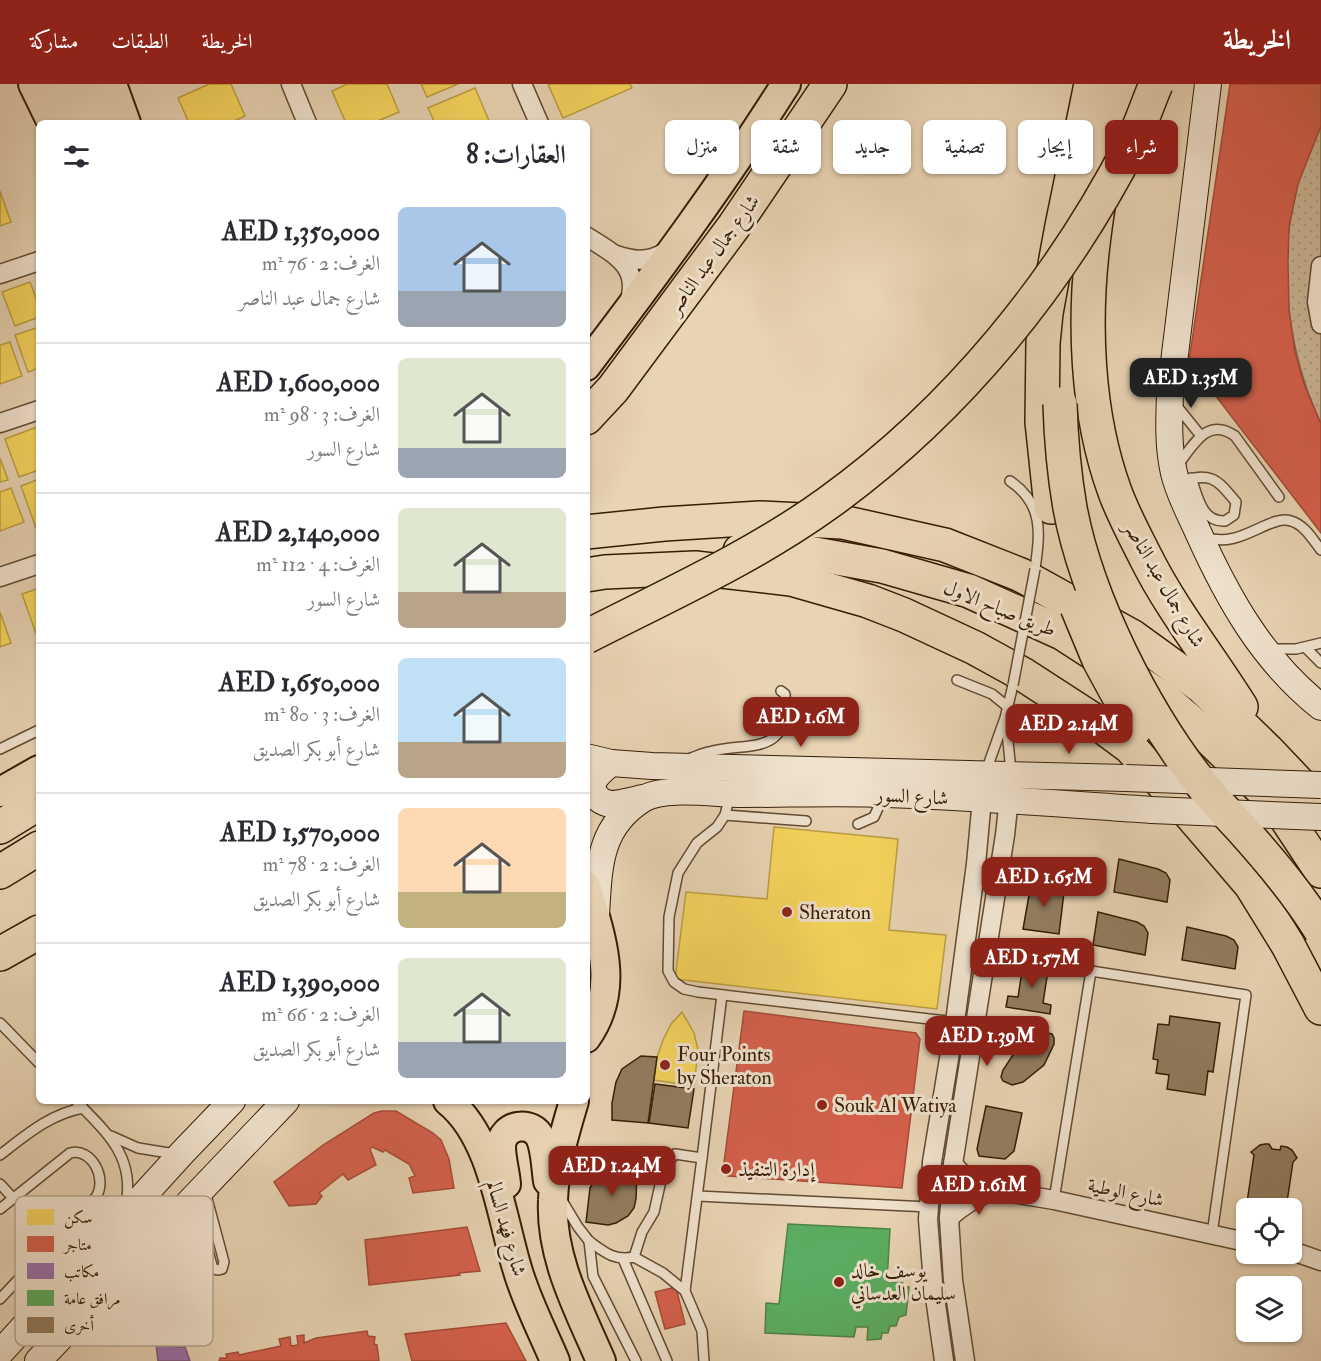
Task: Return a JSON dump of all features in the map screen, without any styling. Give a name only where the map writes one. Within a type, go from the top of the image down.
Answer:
[{"type":"highway","points":[[56,84],[71,120]]},
{"type":"highway","points":[[84,84],[100,120]]},
{"type":"highway","name":"شارع جمال عبد الناصر","points":[[590,414],[613,389],[728,235],[830,84]]},
{"type":"highway","points":[[1092,84],[1066,205],[1042,343],[1042,422],[1051,507],[1063,566],[1077,609],[1111,684],[1149,747],[1198,808],[1256,870],[1283,903],[1321,965]]},
{"type":"highway","points":[[1096,84],[1065,286],[1060,404],[1062,457],[1071,511],[1084,560],[1100,608],[1140,690],[1178,755],[1205,789],[1271,861],[1321,931]]},
{"type":"highway","name":"شارع جمال عبد الناصر","points":[[1120,84],[1094,236],[1090,275],[1089,362],[1099,429],[1115,491],[1147,560],[1267,750]]},
{"type":"highway","points":[[590,635],[750,552],[828,503],[893,451],[961,386],[1023,314],[1072,247],[1133,141],[1156,84]]},
{"type":"highway","name":"طريق صباح الاول","points":[[590,532],[760,518],[842,522],[945,545],[1021,575],[1133,637],[1202,687],[1307,792],[1321,815]]},
{"type":"highway","name":"طريق صباح الاول","points":[[590,563],[601,559],[675,552],[792,550],[882,566],[969,591],[1062,633],[1164,699],[1206,735],[1275,803],[1321,871]]},
{"type":"highway","points":[[590,574],[695,568],[791,579],[868,601],[904,615],[975,648],[1024,675],[1095,721],[1130,747],[1191,815],[1251,885],[1288,945],[1321,1008]]},
{"type":"highway","points":[[0,827],[36,805]]},
{"type":"highway","points":[[0,872],[36,850]]},
{"type":"highway","points":[[0,954],[36,934]]},
{"type":"main road","points":[[33,84],[51,120]]},
{"type":"main road","points":[[112,84],[125,120]]},
{"type":"main road","name":"شارع جمال عبد الناصر","points":[[590,361],[681,239],[748,144],[786,84]]},
{"type":"main road","points":[[1208,84],[1176,340],[1168,433],[1196,526],[1232,601],[1262,648],[1282,672],[1321,707]]},
{"type":"main road","name":"شارع السور","points":[[590,758],[612,763],[983,786],[1011,787],[1126,778],[1321,785]]},
{"type":"main road","points":[[612,763],[595,777],[592,786],[600,801],[610,804],[646,797]]},
{"type":"main road","points":[[0,792],[36,772]]},
{"type":"main road","name":"شارع السور","points":[[596,921],[599,863],[606,841],[616,822],[646,797],[677,792],[727,804],[983,786]]},
{"type":"main road","name":"شارع السور","points":[[1011,787],[1151,810],[1321,815]]},
{"type":"main road","points":[[590,900],[604,949],[607,978],[601,1011],[590,1036]]},
{"type":"main road","points":[[143,1196],[229,1104]]},
{"type":"main road","points":[[195,1196],[282,1104]]},
{"type":"main road","name":"شارع فهد السالم","points":[[451,1104],[465,1116],[488,1162],[517,1270],[555,1361]]},
{"type":"main road","points":[[553,1192],[573,1104]]},
{"type":"main road","points":[[504,1219],[505,1176],[501,1146],[505,1136],[513,1128],[529,1127],[538,1135],[543,1146],[553,1192],[554,1232],[559,1257],[574,1300],[601,1361]]},
{"type":"main road","points":[[0,1353],[15,1336]]},
{"type":"main road","points":[[38,1361],[52,1346]]},
{"type":"street","points":[[291,84],[306,120]]},
{"type":"street","points":[[522,84],[538,120]]},
{"type":"street","points":[[590,239],[616,255],[642,261],[668,251],[681,239]]},
{"type":"street","points":[[616,255],[626,266],[631,277],[630,300],[622,318]]},
{"type":"street","points":[[0,274],[36,262]]},
{"type":"street","points":[[1321,266],[1317,302],[1321,324]]},
{"type":"street","points":[[0,423],[36,412]]},
{"type":"street","points":[[0,577],[36,565]]},
{"type":"street","points":[[944,1361],[933,1282],[929,1207],[932,1162],[955,1022],[976,864],[983,786]]},
{"type":"street","points":[[965,1361],[953,1280],[949,1218],[953,1164],[1011,787]]},
{"type":"street","name":"شارع الوطية","points":[[953,1164],[964,1176],[978,1185],[994,1190],[1054,1200],[1236,1240]]},
{"type":"street","points":[[949,1218],[970,1201],[994,1190]]},
{"type":"street","points":[[1302,1254],[1321,1261]]},
{"type":"lane","points":[[1176,340],[1192,312]]},
{"type":"lane","points":[[1170,395],[1201,436]]},
{"type":"lane","points":[[1180,477],[1201,436],[1216,429],[1227,431],[1235,436],[1279,497]]},
{"type":"lane","points":[[1180,477],[1207,477],[1218,480],[1236,502],[1234,515],[1225,521],[1210,518],[1180,477]]},
{"type":"lane","points":[[983,786],[1008,708],[1040,535],[1032,504],[1023,490],[1011,481]]},
{"type":"lane","points":[[1196,526],[1204,537],[1216,541],[1231,540],[1282,520],[1293,521],[1305,530],[1321,550]]},
{"type":"lane","points":[[1262,648],[1285,650],[1306,648],[1321,643]]},
{"type":"lane","points":[[1306,648],[1321,663]]},
{"type":"lane","points":[[957,680],[992,693],[1008,708]]},
{"type":"lane","points":[[670,766],[710,751],[763,745],[778,734],[783,724],[786,704],[785,694],[781,691]]},
{"type":"lane","points":[[1005,718],[1011,787]]},
{"type":"lane","points":[[0,749],[36,731]]},
{"type":"lane","points":[[858,824],[874,817],[884,794]]},
{"type":"lane","points":[[806,821],[727,804],[717,827],[697,843],[678,873],[669,917],[668,971],[674,982],[684,989],[722,995],[955,1022]]},
{"type":"lane","points":[[1054,1200],[1091,971],[1246,995],[1212,1234]]},
{"type":"lane","points":[[685,1291],[722,995]]},
{"type":"lane","points":[[0,1023],[36,1060]]},
{"type":"lane","points":[[0,1155],[46,1121],[80,1104],[111,1136],[119,1151],[127,1183],[126,1196]]},
{"type":"lane","points":[[111,1136],[138,1148],[181,1155]]},
{"type":"lane","points":[[15,1196],[74,1151],[83,1154],[93,1164],[101,1178],[96,1196]]},
{"type":"lane","points":[[633,1257],[642,1232],[654,1212],[664,1167],[675,1154],[702,1158]]},
{"type":"lane","points":[[0,1184],[13,1198],[0,1208]]},
{"type":"lane","points":[[204,1187],[206,1196]]},
{"type":"lane","points":[[553,1192],[589,1241],[607,1255],[623,1259],[633,1257],[663,1273],[685,1291],[702,1331],[704,1361]]},
{"type":"lane","points":[[698,1196],[929,1207]]},
{"type":"lane","points":[[213,1221],[224,1262],[222,1269],[213,1268]]},
{"type":"lane","points":[[589,1241],[593,1276],[636,1361]]},
{"type":"lane","points":[[623,1259],[667,1361]]},
{"type":"lane","points":[[0,1299],[15,1283]]},
{"type":"shaded area","points":[[1321,126],[1321,424],[1309,396],[1293,337],[1287,276],[1291,216],[1297,186]]},
{"type":"building: سكن","points":[[209,84],[231,84],[245,116],[236,120],[188,120],[178,98]]},
{"type":"building: سكن","points":[[347,84],[387,84],[399,112],[380,120],[345,120],[332,91]]},
{"type":"building: سكن","points":[[421,84],[458,84],[427,97]]},
{"type":"building: سكن","points":[[548,84],[630,84],[632,88],[563,118]]},
{"type":"building: سكن","points":[[475,88],[489,120],[434,120],[428,108]]},
{"type":"building: سكن","points":[[0,191],[11,222],[0,226]]},
{"type":"building: سكن","points":[[30,282],[36,298],[36,318],[15,326],[2,292]]},
{"type":"building: سكن","points":[[36,328],[36,369],[28,372],[15,335]]},
{"type":"building: سكن","points":[[10,342],[22,376],[0,384],[0,345]]},
{"type":"building: سكن","points":[[36,427],[36,471],[19,477],[5,439]]},
{"type":"building: سكن","points":[[0,458],[8,480],[0,482]]},
{"type":"building: سكن","points":[[36,480],[36,528],[21,486]]},
{"type":"building: سكن","points":[[11,488],[24,522],[0,531],[0,492]]},
{"type":"building: سكن","points":[[36,589],[36,634],[22,594]]},
{"type":"building: سكن","points":[[0,612],[11,643],[0,647]]},
{"type":"building: سكن","name":"Sheraton","points":[[774,827],[898,839],[889,930],[946,935],[937,1009],[675,979],[686,892],[767,899]]},
{"type":"building: سكن","points":[[682,1012],[694,1033],[698,1050],[694,1086],[654,1080],[657,1057],[663,1040],[671,1024]]},
{"type":"building: متاجر","points":[[1230,84],[1321,84],[1321,126],[1298,184],[1289,227],[1288,262],[1289,311],[1295,352],[1304,384],[1321,424],[1321,533],[1189,361]]},
{"type":"building: متاجر","name":"Souk Al Watiya","points":[[744,1011],[916,1033],[920,1039],[902,1188],[728,1176],[723,1170]]},
{"type":"building: متاجر","points":[[396,1111],[441,1140],[449,1159],[454,1188],[413,1193],[409,1178],[415,1176],[409,1164],[385,1150],[383,1152],[372,1147],[370,1149],[376,1165],[348,1180],[343,1174],[319,1193],[322,1196],[316,1204],[289,1206],[274,1182],[323,1145],[374,1113]]},
{"type":"building: متاجر","points":[[467,1227],[480,1271],[369,1285],[365,1240]]},
{"type":"building: متاجر","points":[[676,1287],[685,1324],[665,1329],[655,1292]]},
{"type":"building: متاجر","points":[[506,1323],[526,1361],[412,1361],[405,1334]]},
{"type":"building: متاجر","points":[[367,1331],[368,1336],[375,1337],[374,1344],[377,1345],[379,1361],[219,1361],[220,1358],[227,1358],[226,1354],[238,1352],[239,1355],[281,1346],[279,1339],[290,1337],[291,1346],[298,1345],[297,1336],[304,1335],[304,1343],[316,1338]]},
{"type":"building: مكاتب","points":[[156,1346],[185,1347],[190,1361],[158,1361]]},
{"type":"building: مرافق عامة","name":"يوسف خالد سليمان العدساني","points":[[788,1224],[890,1229],[887,1281],[903,1283],[904,1286],[909,1287],[906,1315],[899,1317],[896,1326],[890,1326],[888,1333],[882,1333],[881,1339],[867,1340],[868,1327],[856,1327],[854,1337],[765,1333],[766,1303],[779,1304]]},
{"type":"building: أخرى","points":[[1119,859],[1166,873],[1170,880],[1167,902],[1114,892]]},
{"type":"building: أخرى","points":[[1034,882],[1062,887],[1064,892],[1059,934],[1023,929],[1031,884]]},
{"type":"building: أخرى","points":[[1098,912],[1144,926],[1148,933],[1145,955],[1093,945]]},
{"type":"building: أخرى","points":[[1187,927],[1234,940],[1238,947],[1235,969],[1182,960]]},
{"type":"building: أخرى","points":[[1024,959],[1049,964],[1043,1003],[1051,1005],[1050,1014],[1006,1007],[1008,996],[1018,997]]},
{"type":"building: أخرى","points":[[1170,1016],[1220,1023],[1213,1072],[1208,1071],[1205,1095],[1167,1089],[1169,1075],[1156,1073],[1158,1060],[1153,1059],[1158,1024],[1169,1025]]},
{"type":"building: أخرى","points":[[1047,1033],[1052,1034],[1054,1044],[1044,1065],[1023,1082],[1012,1085],[1003,1081],[1001,1077],[1003,1070],[1013,1055],[1030,1041]]},
{"type":"building: أخرى","points":[[641,1056],[657,1057],[648,1123],[612,1120],[616,1082],[622,1069]]},
{"type":"building: أخرى","points":[[655,1084],[694,1089],[688,1128],[649,1123]]},
{"type":"building: أخرى","points":[[986,1106],[1022,1113],[1014,1151],[1005,1159],[979,1156],[977,1149]]},
{"type":"building: أخرى","points":[[1265,1144],[1269,1144],[1272,1149],[1280,1150],[1281,1146],[1287,1147],[1297,1158],[1293,1162],[1288,1198],[1248,1198],[1254,1155],[1251,1152]]},
{"type":"building: أخرى","points":[[617,1167],[637,1172],[634,1208],[628,1216],[616,1223],[608,1225],[586,1222],[590,1188],[596,1178]]},
{"type":"place","name":"Sheraton","points":[[787,912]]},
{"type":"place","name":"Four Points by Sheraton","points":[[665,1065]]},
{"type":"place","name":"Souk Al Watiya","points":[[822,1105]]},
{"type":"place","name":"إدارة التنفيذ","points":[[726,1169]]},
{"type":"place","name":"يوسف خالد سليمان العدساني","points":[[839,1282]]}]
